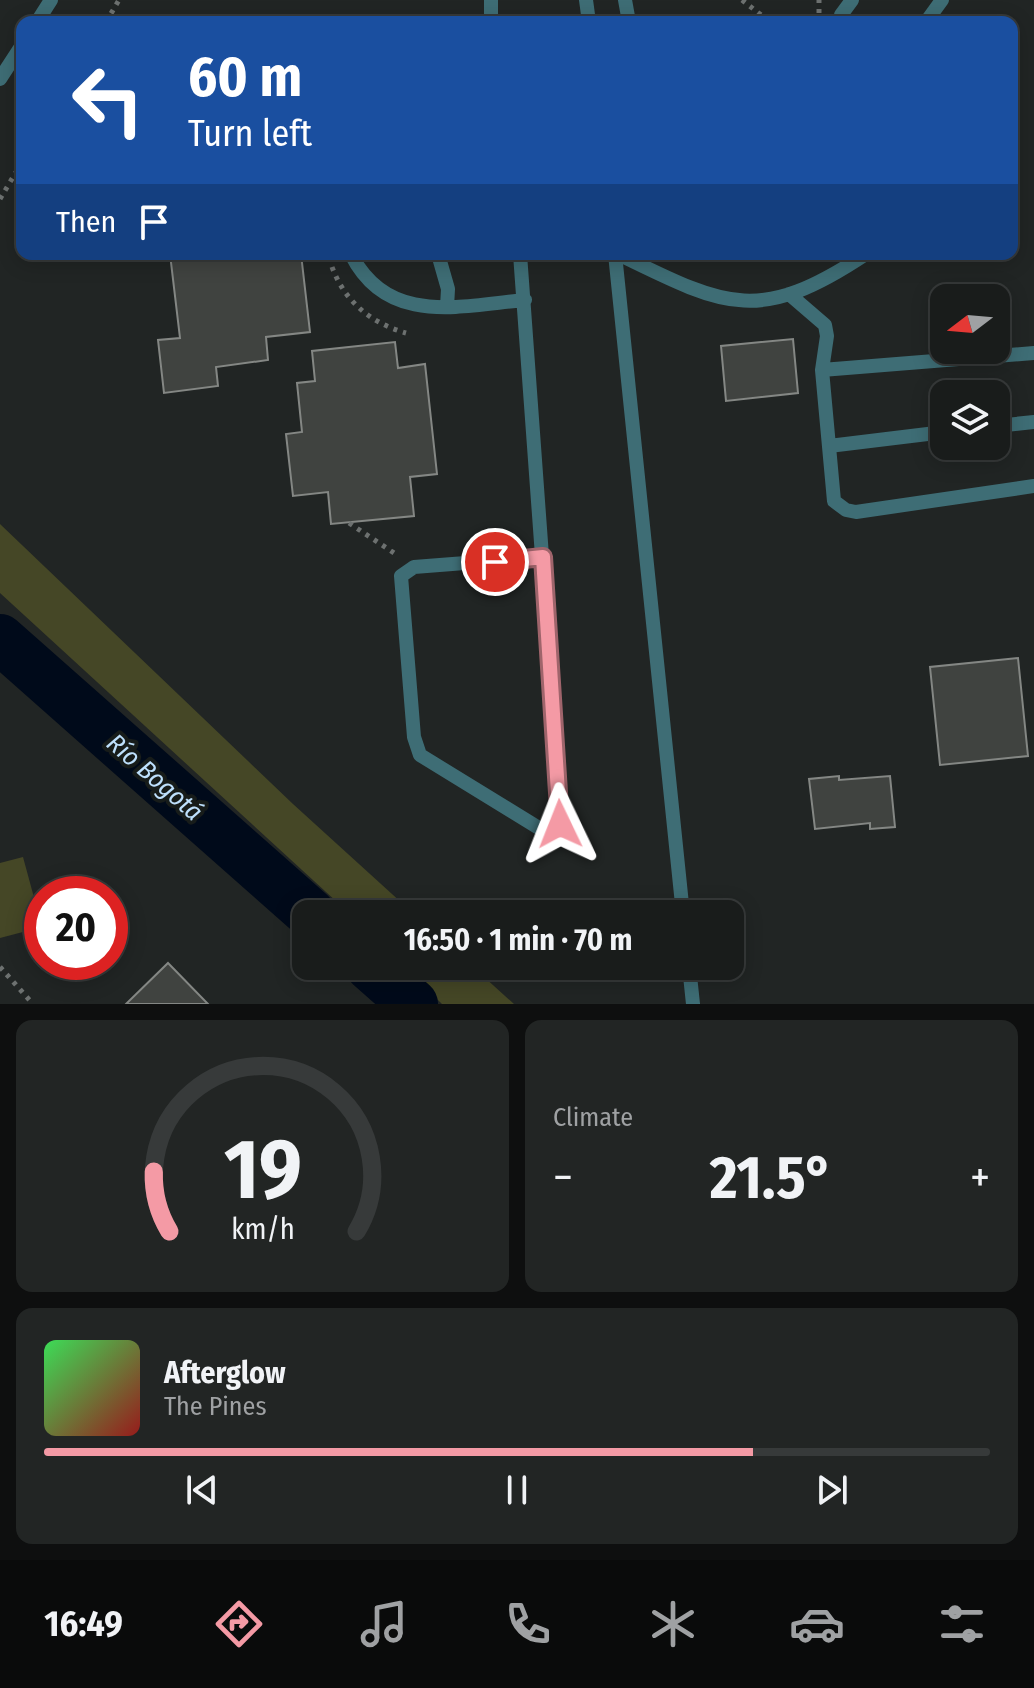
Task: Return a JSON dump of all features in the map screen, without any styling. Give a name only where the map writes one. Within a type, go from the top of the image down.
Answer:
[{"type":"lane","points":[[0,79],[16,54]]},
{"type":"lane","points":[[355,260],[371,284],[390,297],[425,307],[525,300]]},
{"type":"lane","points":[[440,260],[448,289],[447,307]]},
{"type":"lane","points":[[521,260],[525,300],[543,557],[561,817],[555,830],[547,833],[426,760],[416,747],[401,576],[414,567],[543,557]]},
{"type":"lane","points":[[617,260],[682,900]]},
{"type":"lane","points":[[630,260],[723,300],[765,301],[789,294],[854,260]]},
{"type":"lane","points":[[789,294],[825,325],[827,336],[822,370],[834,501],[846,510],[856,512],[1034,486]]},
{"type":"lane","points":[[822,370],[1034,353]]},
{"type":"lane","points":[[1010,425],[1034,422]]},
{"type":"lane","points":[[829,446],[930,434]]},
{"type":"lane","points":[[690,980],[693,1004]]},
{"type":"path","points":[[742,0],[762,16]]},
{"type":"path","points":[[0,199],[16,172]]},
{"type":"path","points":[[349,523],[414,567]]},
{"type":"path","points":[[1,968],[33,1004]]},
{"type":"green space","points":[[0,524],[293,804],[399,900],[335,900],[0,593]]},
{"type":"green space","points":[[23,857],[28,876],[24,876],[24,932],[0,938],[0,863]]},
{"type":"green space","points":[[417,980],[487,980],[514,1004],[442,1004]]},
{"type":"building","points":[[171,260],[302,260],[310,332],[266,337],[268,360],[216,367],[218,386],[164,393],[158,340],[180,338]]},
{"type":"building","points":[[793,339],[798,393],[726,401],[721,346]]},
{"type":"building","points":[[395,342],[398,368],[425,364],[437,474],[410,477],[414,516],[331,524],[328,492],[293,496],[286,434],[302,432],[297,383],[315,381],[312,351]]},
{"type":"building","points":[[1018,658],[1028,756],[940,765],[930,667]]},
{"type":"building","points":[[839,776],[839,780],[890,776],[895,827],[870,829],[870,823],[815,829],[809,779]]},
{"type":"building","points":[[168,963],[208,1004],[126,1004]]},
{"type":"waterway","name":"Río Bogotá","points":[[0,639],[295,900]]},
{"type":"waterway","name":"Río Bogotá","points":[[386,980],[413,1004]]},
{"type":"route","points":[[495,562],[543,557],[560,824]]}]
